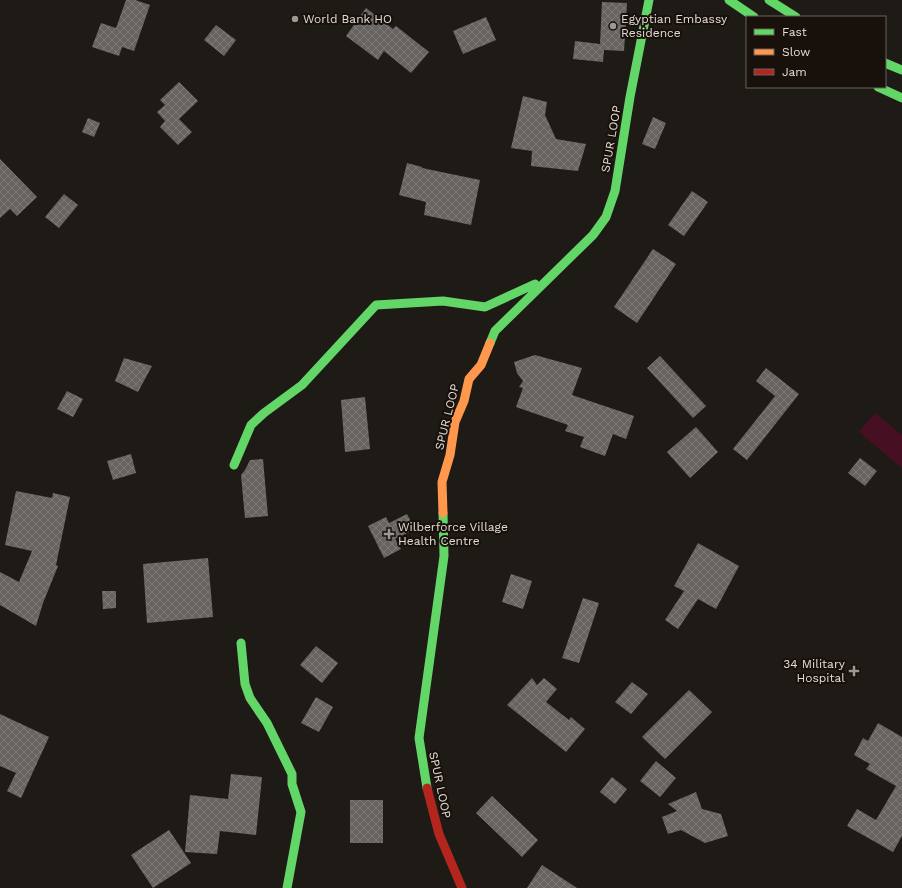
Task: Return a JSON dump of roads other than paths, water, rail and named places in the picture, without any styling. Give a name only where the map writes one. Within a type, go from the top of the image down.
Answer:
[{"type":"street","name":"SPUR LOOP","points":[[462,888],[437,827],[422,766],[419,738],[444,556],[442,482],[450,455],[456,422],[464,401],[469,379],[481,365],[495,331],[593,235],[606,216],[615,191],[630,97],[649,0]]},
{"type":"street","points":[[729,0],[753,16]]},
{"type":"street","points":[[769,0],[794,16]]},
{"type":"street","points":[[886,63],[902,70]]},
{"type":"street","points":[[880,88],[902,98]]},
{"type":"street","points":[[234,465],[251,425],[264,413],[302,385],[376,306],[443,301],[485,307],[547,279]]},
{"type":"street","points":[[241,643],[244,678],[250,698],[267,723],[292,774],[292,784],[301,812],[287,888]]},
{"type":"place","name":"World Bank HO","points":[[295,19]]},
{"type":"place","name":"Egyptian Embassy Residence","points":[[613,26]]},
{"type":"place","name":"Wilberforce Village Health Centre","points":[[389,534]]},
{"type":"place","name":"34 Military Hospital","points":[[854,671]]}]
